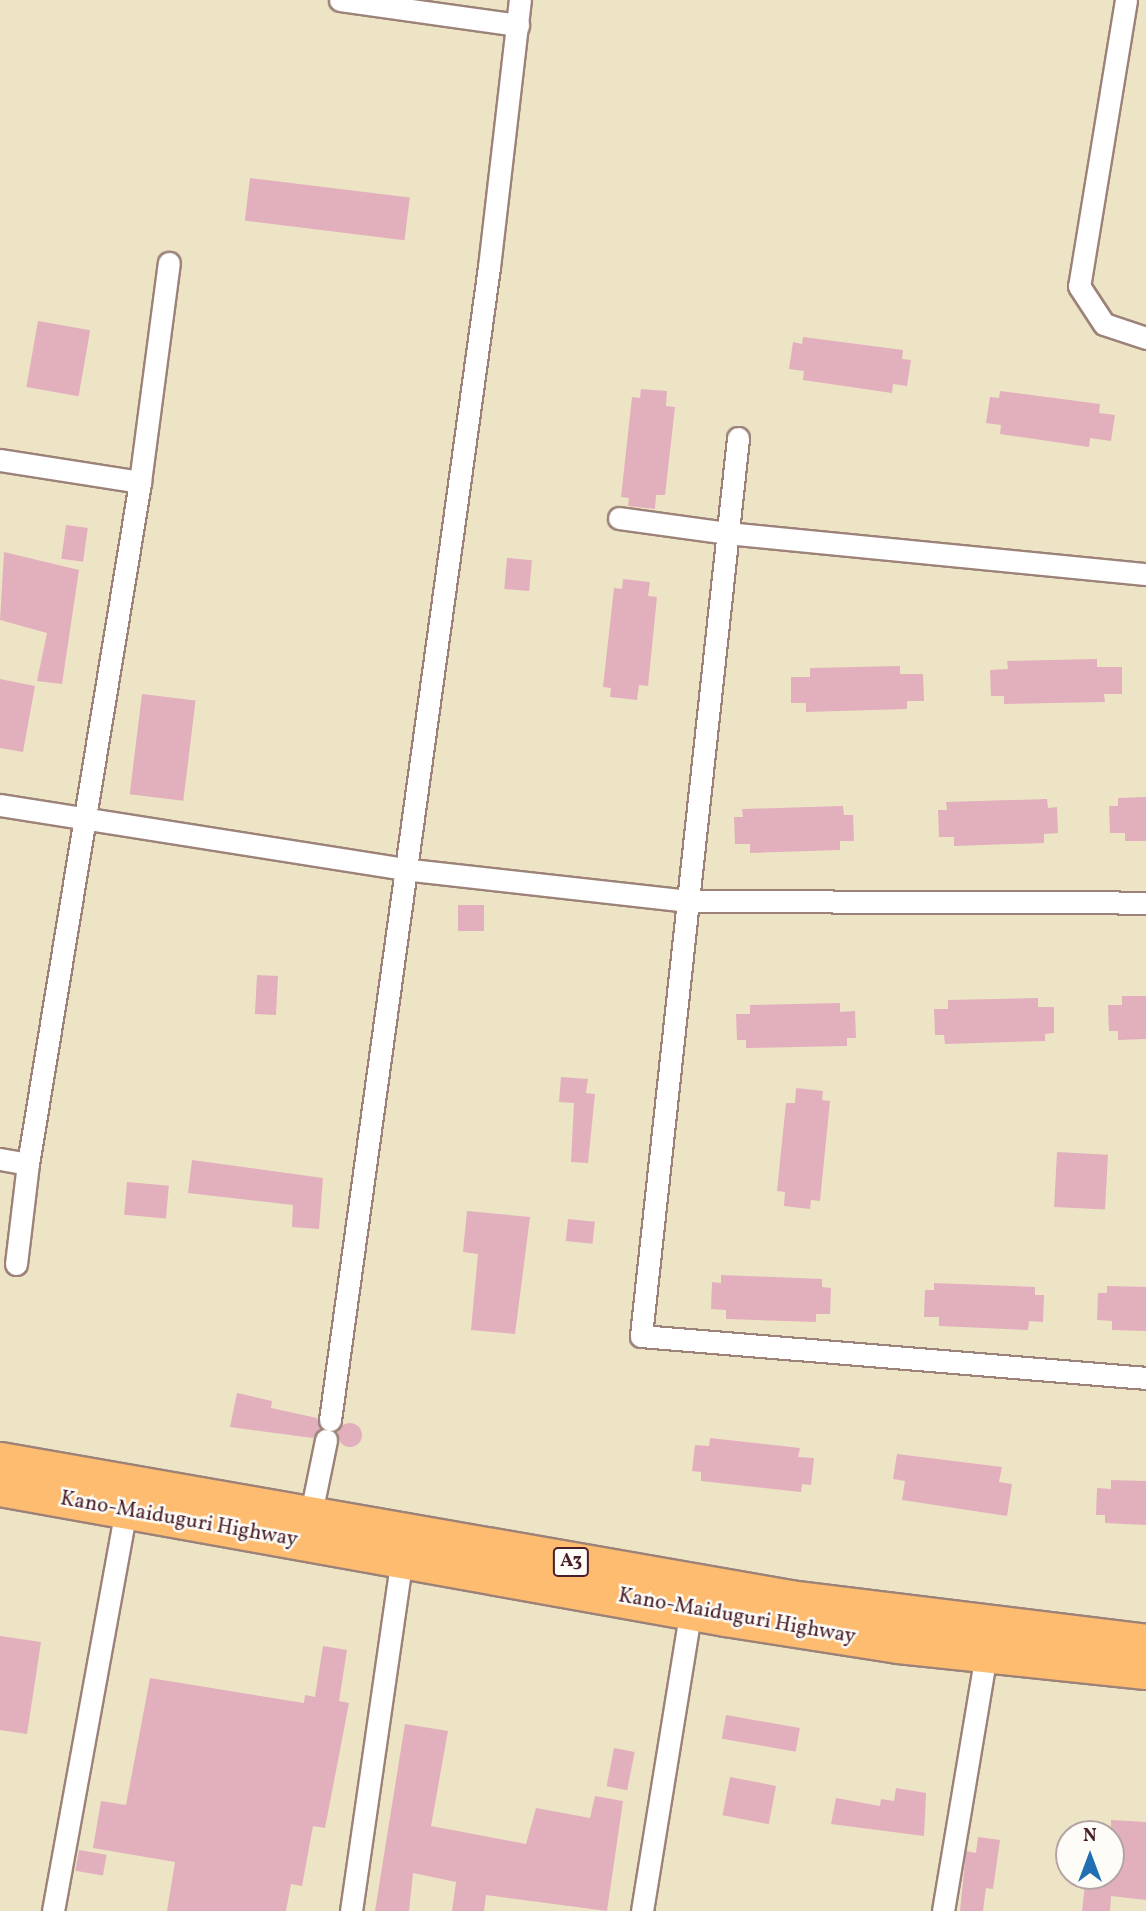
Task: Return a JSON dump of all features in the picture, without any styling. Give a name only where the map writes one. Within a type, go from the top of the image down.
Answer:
[{"type":"highway","name":"Kano-Maiduguri Highway","points":[[0,1461],[308,1530],[402,1559],[691,1609],[986,1654],[1146,1670]]},
{"type":"highway","name":"Kano-Maiduguri Highway","points":[[0,1487],[125,1513],[308,1530],[852,1609],[1146,1643]]},
{"type":"street","points":[[340,0],[518,25]]},
{"type":"street","points":[[308,1530],[328,1430],[403,869],[489,267],[520,0]]},
{"type":"street","points":[[1126,0],[1079,286],[1104,324],[1146,338]]},
{"type":"street","points":[[16,1264],[28,1164],[83,816],[140,482],[169,263]]},
{"type":"street","points":[[738,438],[641,1336],[1146,1378]]},
{"type":"street","points":[[0,460],[140,482]]},
{"type":"street","points":[[619,518],[727,533],[1146,574]]},
{"type":"street","points":[[0,805],[83,816],[403,869],[687,901],[1146,903]]},
{"type":"street","points":[[0,1160],[28,1164]]},
{"type":"street","points":[[53,1911],[125,1513]]},
{"type":"street","points":[[351,1911],[402,1559]]},
{"type":"street","points":[[642,1911],[691,1609]]},
{"type":"street","points":[[943,1911],[986,1654]]},
{"type":"building","points":[[250,178],[410,198],[405,240],[245,221]]},
{"type":"building","points":[[38,321],[90,330],[79,396],[26,387]]},
{"type":"building","points":[[803,337],[903,350],[902,359],[911,360],[907,386],[893,384],[892,393],[803,380],[804,371],[789,369],[793,342],[802,344]]},
{"type":"building","points":[[641,389],[667,391],[666,406],[675,407],[665,495],[656,495],[655,509],[628,506],[629,498],[621,497],[632,397],[640,398]]},
{"type":"building","points":[[1000,391],[1100,404],[1099,413],[1115,415],[1111,441],[1090,438],[1089,447],[1000,434],[1001,425],[986,423],[990,397],[999,398]]},
{"type":"building","points":[[66,525],[88,528],[83,562],[61,559]]},
{"type":"building","points":[[4,552],[79,570],[62,684],[37,681],[47,633],[0,620]]},
{"type":"building","points":[[507,558],[532,560],[529,591],[504,589]]},
{"type":"building","points":[[623,579],[650,582],[648,596],[657,597],[648,686],[639,685],[637,700],[610,697],[611,688],[603,687],[614,588],[622,589]]},
{"type":"building","points":[[1097,659],[1097,667],[1122,667],[1122,694],[1104,694],[1105,702],[1004,704],[1004,696],[991,696],[990,670],[1008,669],[1007,661]]},
{"type":"building","points":[[900,666],[900,674],[923,674],[924,701],[907,701],[907,709],[806,712],[806,703],[791,703],[791,677],[810,677],[810,668]]},
{"type":"building","points":[[0,679],[35,686],[23,752],[0,748]]},
{"type":"building","points":[[142,694],[196,701],[183,801],[130,794]]},
{"type":"building","points":[[1146,797],[1146,841],[1125,841],[1125,833],[1110,833],[1109,806],[1118,806],[1118,798]]},
{"type":"building","points":[[1047,799],[1048,808],[1057,807],[1058,833],[1044,834],[1044,843],[954,846],[954,837],[939,837],[938,810],[947,810],[946,802]]},
{"type":"building","points":[[843,806],[844,815],[853,815],[854,841],[840,841],[840,850],[750,853],[750,844],[735,844],[734,817],[743,817],[742,809]]},
{"type":"building","points":[[458,905],[484,905],[484,931],[458,931]]},
{"type":"building","points":[[257,975],[278,976],[276,1015],[255,1014]]},
{"type":"building","points":[[1122,996],[1146,996],[1146,1039],[1118,1040],[1118,1031],[1109,1031],[1108,1005],[1122,1005]]},
{"type":"building","points":[[1038,998],[1038,1007],[1054,1007],[1054,1033],[1045,1034],[1045,1041],[945,1044],[944,1035],[935,1035],[934,1009],[948,1009],[948,1000]]},
{"type":"building","points":[[840,1003],[840,1012],[855,1011],[856,1038],[847,1038],[847,1046],[746,1048],[746,1040],[737,1040],[736,1014],[750,1014],[750,1005]]},
{"type":"building","points":[[561,1077],[588,1079],[586,1093],[595,1094],[588,1163],[571,1162],[574,1103],[559,1102]]},
{"type":"building","points":[[796,1088],[823,1091],[822,1100],[830,1101],[820,1201],[811,1200],[810,1209],[784,1206],[785,1192],[777,1191],[786,1103],[795,1103]]},
{"type":"building","points":[[1057,1152],[1108,1155],[1105,1210],[1054,1207]]},
{"type":"building","points":[[192,1160],[323,1178],[319,1229],[292,1227],[293,1205],[188,1193]]},
{"type":"building","points":[[127,1182],[169,1186],[166,1219],[124,1215]]},
{"type":"building","points":[[467,1211],[530,1217],[515,1334],[471,1330],[478,1254],[463,1252]]},
{"type":"building","points":[[568,1219],[595,1222],[593,1244],[566,1241]]},
{"type":"building","points":[[721,1275],[822,1279],[822,1287],[831,1288],[830,1314],[816,1314],[816,1322],[726,1319],[726,1310],[711,1309],[712,1282],[721,1283]]},
{"type":"building","points":[[934,1283],[1035,1287],[1035,1295],[1044,1295],[1043,1322],[1029,1321],[1028,1330],[939,1326],[939,1317],[924,1317],[925,1290],[934,1290]]},
{"type":"building","points":[[1107,1286],[1146,1287],[1146,1331],[1112,1330],[1112,1321],[1097,1320],[1098,1293],[1107,1293]]},
{"type":"building","points":[[237,1393],[272,1401],[271,1408],[317,1418],[320,1428],[313,1438],[230,1427]]},
{"type":"building","points":[[350,1423],[359,1426],[362,1435],[359,1444],[350,1447],[341,1444],[338,1435],[341,1426]]},
{"type":"building","points":[[710,1438],[800,1448],[798,1457],[814,1458],[811,1485],[802,1484],[801,1492],[701,1481],[701,1472],[692,1471],[695,1445],[709,1446]]},
{"type":"building","points":[[897,1454],[1002,1467],[999,1482],[1012,1484],[1007,1516],[902,1500],[905,1481],[893,1479]]},
{"type":"building","points":[[1111,1480],[1146,1481],[1146,1525],[1105,1523],[1105,1515],[1096,1515],[1097,1488],[1111,1489]]},
{"type":"building","points":[[0,1636],[41,1642],[27,1734],[0,1730]]},
{"type":"building","points":[[323,1646],[347,1650],[339,1701],[349,1703],[325,1828],[313,1826],[302,1886],[291,1884],[286,1911],[167,1911],[175,1862],[93,1848],[101,1801],[126,1805],[150,1678],[304,1703],[305,1695],[315,1697]]},
{"type":"building","points":[[726,1715],[800,1728],[796,1752],[722,1739]]},
{"type":"building","points":[[405,1724],[448,1731],[431,1826],[526,1844],[536,1808],[590,1818],[595,1796],[623,1801],[607,1911],[486,1895],[484,1911],[452,1911],[456,1882],[413,1873],[409,1911],[375,1911]]},
{"type":"building","points":[[614,1748],[635,1752],[627,1790],[607,1786]]},
{"type":"building","points":[[730,1777],[776,1786],[769,1824],[723,1815]]},
{"type":"building","points":[[896,1788],[926,1793],[924,1836],[831,1824],[836,1798],[880,1806],[881,1799],[894,1801]]},
{"type":"building","points":[[1125,1821],[1146,1822],[1146,1900],[1111,1896],[1110,1911],[1082,1911],[1084,1890],[1125,1890]]},
{"type":"building","points":[[978,1837],[1000,1840],[993,1889],[986,1888],[983,1911],[960,1911],[966,1851],[976,1853]]},
{"type":"building","points":[[79,1850],[107,1855],[103,1876],[75,1871]]}]
